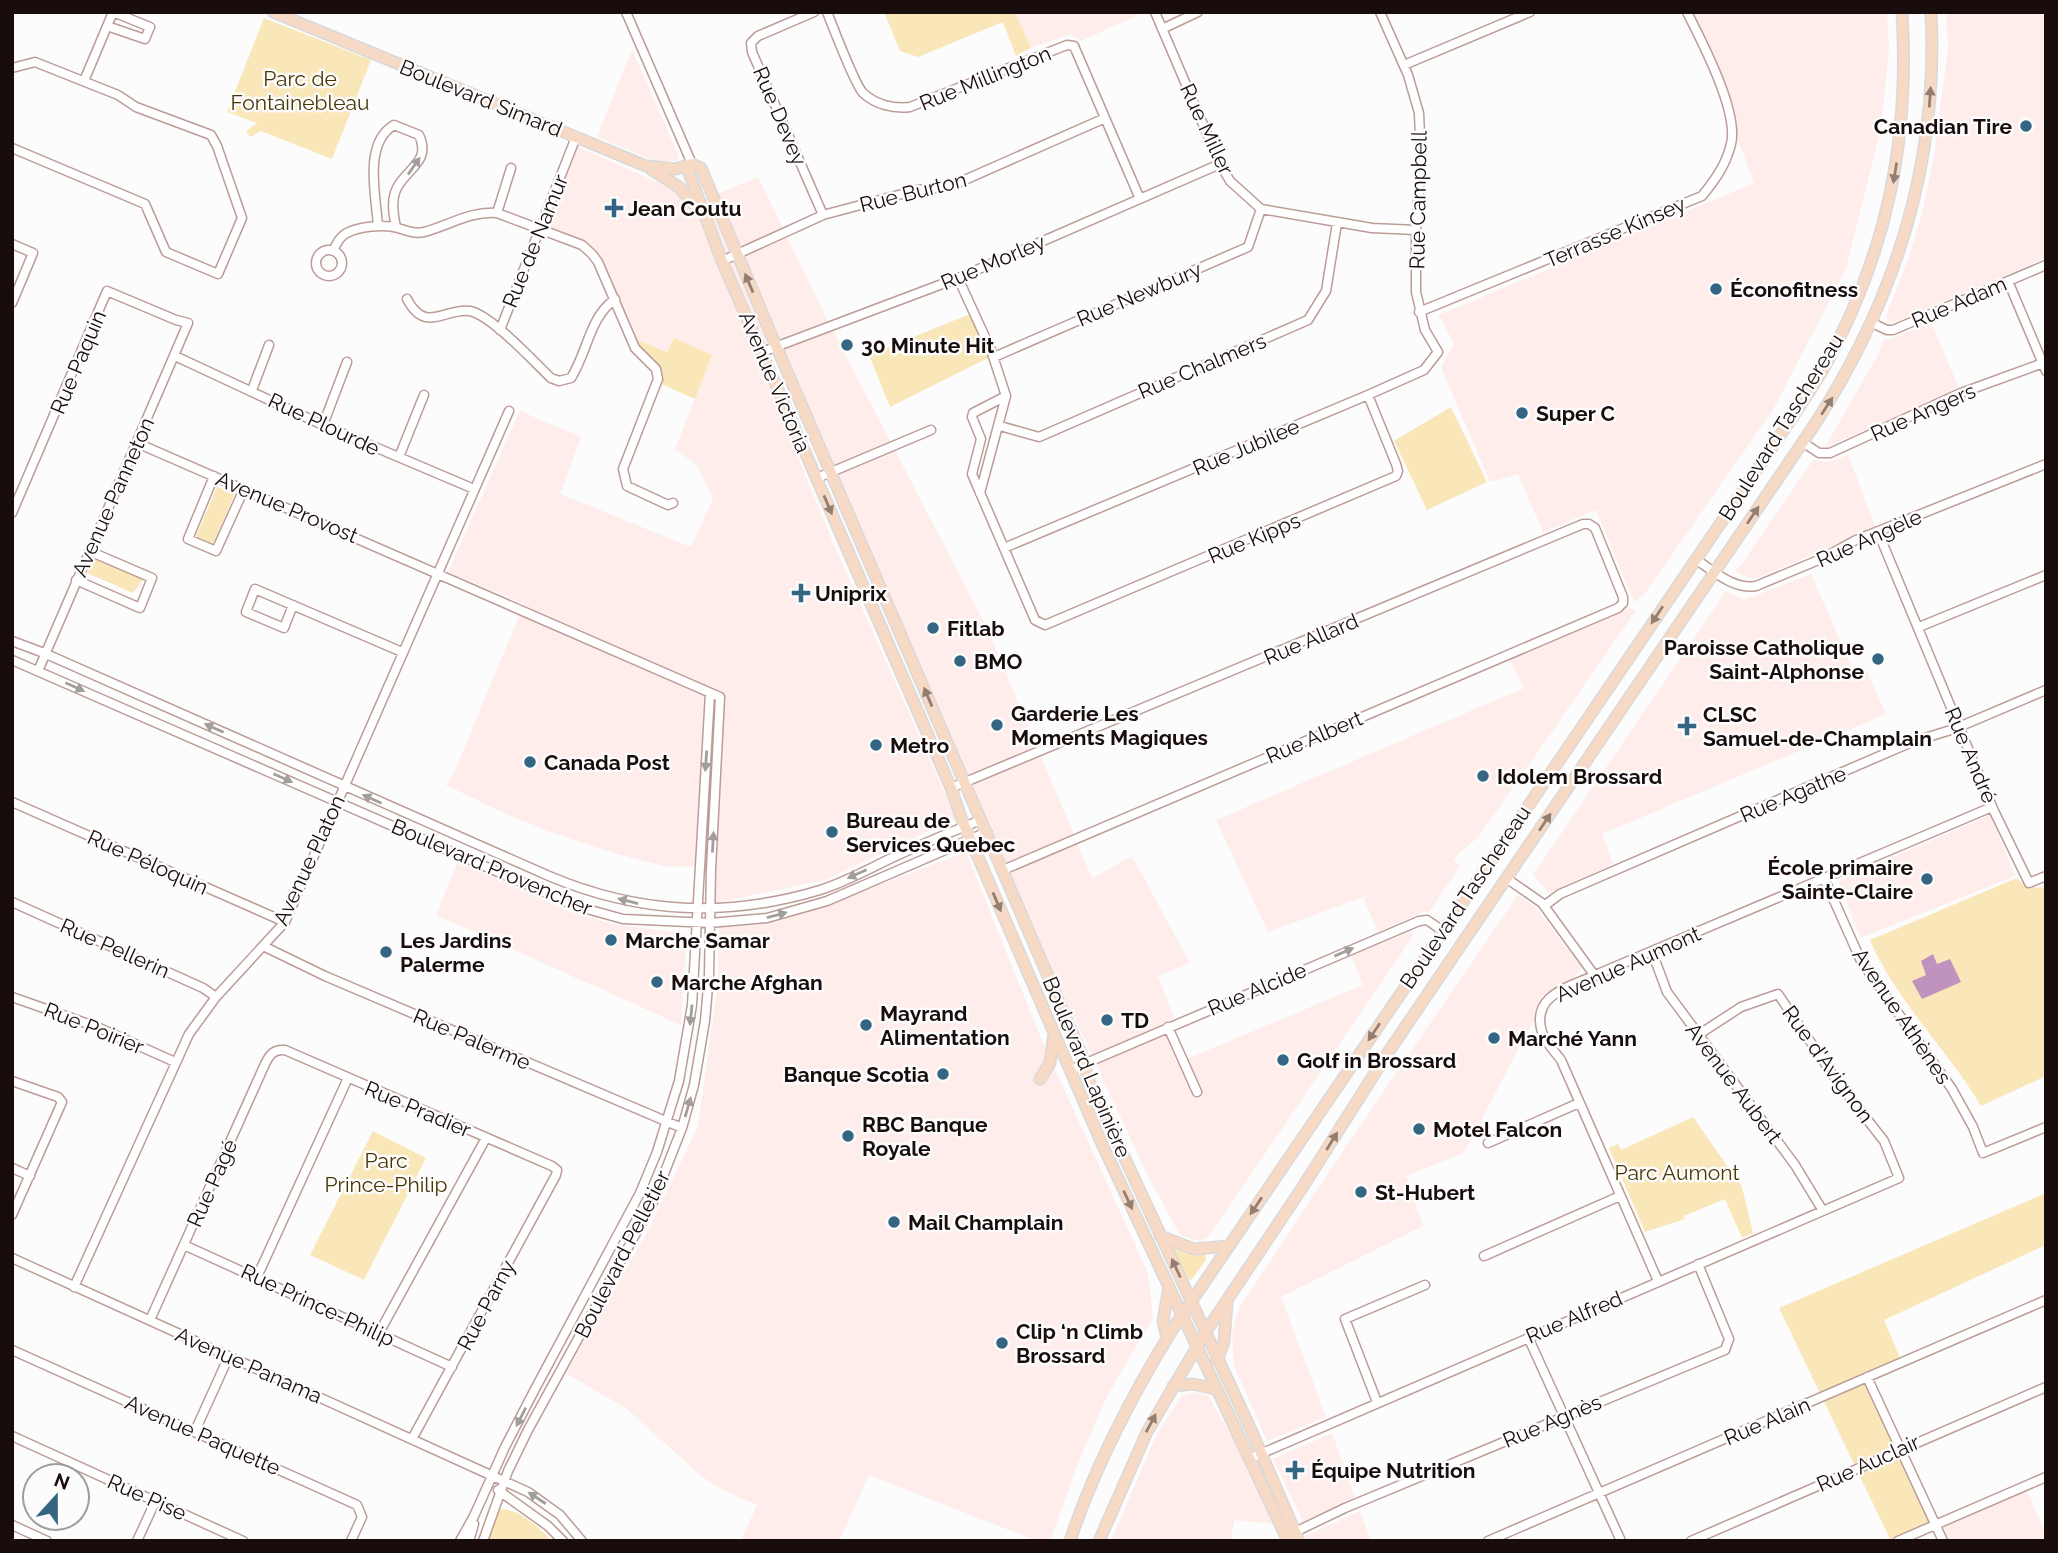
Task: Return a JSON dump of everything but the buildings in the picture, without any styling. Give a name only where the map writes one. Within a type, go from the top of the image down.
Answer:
[{"type":"main road","name":"Boulevard Simard","points":[[273,12],[290,15],[646,166],[677,169],[692,164]]},
{"type":"main road","name":"Boulevard Taschereau","points":[[1070,1541],[1115,1432],[1167,1338],[1820,373],[1848,321],[1870,268],[1889,205],[1899,154],[1904,79],[1902,12]]},
{"type":"main road","name":"Boulevard Taschereau","points":[[1099,1541],[1132,1462],[1196,1347],[1373,1075],[1847,373],[1872,323],[1898,257],[1914,198],[1927,125],[1932,12]]},
{"type":"main road","name":"Avenue Victoria","points":[[869,598],[722,261],[690,173],[692,164],[701,168],[882,590]]},
{"type":"main road","points":[[646,166],[679,187],[704,216]]},
{"type":"main road","name":"Boulevard Lapinière","points":[[882,590],[987,832],[1084,1063],[1088,1079],[1191,1301],[1256,1456],[1294,1538]]},
{"type":"main road","name":"Boulevard Lapinière","points":[[869,598],[964,827],[1070,1070],[1216,1389],[1256,1456]]},
{"type":"main road","points":[[1040,1079],[1051,1063],[1054,1034]]},
{"type":"main road","points":[[1160,1236],[1194,1249],[1229,1246]]},
{"type":"main road","points":[[1167,1338],[1164,1316],[1169,1286]]},
{"type":"main road","points":[[1217,1360],[1224,1342],[1227,1300]]},
{"type":"main road","points":[[1173,1386],[1197,1384],[1216,1389]]},
{"type":"street","points":[[84,81],[107,26],[113,12],[150,27],[145,39],[107,26]]},
{"type":"street","name":"Avenue Victoria","points":[[626,12],[692,164]]},
{"type":"street","name":"Rue Devey","points":[[814,12],[758,36],[751,43],[752,52],[823,215]]},
{"type":"street","name":"Rue Millington","points":[[827,12],[862,92],[895,109],[909,107],[1066,45],[1074,46],[1103,119],[1140,199]]},
{"type":"street","name":"Rue Miller","points":[[1155,12],[1220,164],[1230,181],[1261,209]]},
{"type":"street","points":[[1162,29],[1198,12]]},
{"type":"street","name":"Rue Campbell","points":[[1380,12],[1404,65],[1419,113],[1421,161],[1416,230],[1416,292],[1419,312]]},
{"type":"street","points":[[1404,65],[1530,12]]},
{"type":"street","name":"Terrasse Kinsey","points":[[1419,312],[1702,195],[1720,173],[1732,143],[1731,117],[1703,43],[1687,12]]},
{"type":"street","points":[[12,68],[31,61],[118,95],[136,107],[211,135],[241,211],[240,224],[218,274],[166,252],[145,204],[12,148]]},
{"type":"street","name":"Rue Burton","points":[[722,261],[823,215],[917,190],[951,187],[1103,119]]},
{"type":"street","points":[[378,226],[374,157],[385,130],[394,125],[419,135],[423,143],[421,158],[415,169],[399,184],[394,198],[396,228]]},
{"type":"street","name":"Rue de Namur","points":[[576,137],[500,330],[551,378],[566,381],[574,373],[596,318],[615,299]]},
{"type":"street","name":"Rue Morley","points":[[762,352],[958,278],[1220,164]]},
{"type":"street","points":[[497,213],[511,168]]},
{"type":"street","points":[[1261,209],[1337,222],[1416,230]]},
{"type":"street","name":"Rue Newbury","points":[[993,356],[1248,247],[1261,209]]},
{"type":"street","points":[[333,251],[338,241],[349,232],[378,226],[414,233],[474,213],[497,213],[582,245],[598,262],[635,348],[656,369],[658,379],[623,469],[627,486],[668,505],[673,503]]},
{"type":"street","name":"Rue Chalmers","points":[[1000,426],[1039,437],[1308,320],[1326,290],[1337,222]]},
{"type":"street","points":[[12,244],[33,253],[12,303]]},
{"type":"street","name":"Rue Adam","points":[[1872,323],[1887,330],[1895,329],[2046,265]]},
{"type":"street","points":[[958,278],[993,356],[1006,396],[981,493]]},
{"type":"street","points":[[2008,281],[2045,365]]},
{"type":"street","name":"Rue Paquin","points":[[12,513],[107,291],[188,323]]},
{"type":"street","points":[[407,299],[413,309],[429,318],[472,312],[481,315],[500,330]]},
{"type":"street","name":"Rue Jubilee","points":[[1004,548],[1424,370],[1438,352],[1425,330],[1419,312]]},
{"type":"street","name":"Avenue Panneton","points":[[38,670],[188,323]]},
{"type":"street","points":[[252,390],[269,345]]},
{"type":"street","name":"Rue Plourde","points":[[175,356],[323,425],[474,489]]},
{"type":"street","points":[[323,425],[347,362]]},
{"type":"street","name":"Rue Angers","points":[[1802,442],[1819,453],[1830,453],[1961,393],[2045,365]]},
{"type":"street","points":[[399,457],[424,395]]},
{"type":"street","name":"Rue Kipps","points":[[1004,548],[1033,617],[1039,624],[1053,624],[1396,476],[1396,464],[1368,395]]},
{"type":"street","points":[[1004,548],[972,474],[981,439],[972,417],[973,412],[1006,396]]},
{"type":"street","name":"Avenue Platon","points":[[74,1287],[188,1034],[216,997],[285,922],[509,411]]},
{"type":"street","points":[[817,478],[931,430]]},
{"type":"street","name":"Avenue Provost","points":[[137,443],[720,697]]},
{"type":"street","name":"Rue Angèle","points":[[1695,559],[1738,585],[1754,587],[1878,532],[2046,464]]},
{"type":"street","points":[[214,476],[188,539],[216,551],[244,489]]},
{"type":"street","name":"Rue Allard","points":[[950,788],[1585,524],[1591,524],[1596,530],[1622,594],[1623,603]]},
{"type":"street","name":"Rue André","points":[[1878,532],[1992,807],[2029,883],[2046,876]]},
{"type":"street","points":[[76,580],[141,608],[152,578],[89,551]]},
{"type":"street","points":[[1919,627],[2046,575]]},
{"type":"street","points":[[293,605],[284,628],[246,612],[256,589],[402,652]]},
{"type":"street","name":"Rue Albert","points":[[1003,870],[1618,608],[1623,603]]},
{"type":"street","name":"Boulevard Provencher","points":[[12,641],[577,888],[638,904],[710,910],[762,905],[822,889],[981,820]]},
{"type":"street","name":"Boulevard Provencher","points":[[12,660],[576,906],[623,919],[710,923],[767,918],[827,901],[987,832]]},
{"type":"street","name":"Rue Agathe","points":[[1544,906],[1570,889],[1912,742],[2046,690]]},
{"type":"street","name":"Boulevard Pelletier","points":[[460,1541],[534,1391],[640,1193],[667,1123],[679,1081],[692,1005],[710,693]]},
{"type":"street","name":"Boulevard Pelletier","points":[[483,1541],[504,1480],[528,1430],[653,1202],[682,1128],[694,1085],[705,1021],[720,697]]},
{"type":"street","name":"Rue Péloquin","points":[[12,802],[285,922]]},
{"type":"street","name":"Avenue Aumont","points":[[1658,1281],[1561,1060],[1542,1034],[1543,1006],[1551,995],[1595,975],[1992,807]]},
{"type":"street","points":[[1506,878],[1544,906],[1595,975]]},
{"type":"street","name":"Avenue Athènes","points":[[1824,878],[1861,961],[1951,1089],[1973,1127],[1983,1153],[2046,1127]]},
{"type":"street","name":"Rue Pellerin","points":[[12,902],[203,988],[216,997]]},
{"type":"street","name":"Rue Alcide","points":[[1070,1070],[1419,920],[1427,920],[1443,931]]},
{"type":"street","name":"Rue Palerme","points":[[263,946],[325,976],[682,1128]]},
{"type":"street","name":"Avenue Aubert","points":[[1652,952],[1667,992],[1776,1138],[1809,1185],[1823,1211]]},
{"type":"street","name":"Rue d'Avignon","points":[[1698,1035],[1741,1007],[1778,994],[1837,1081],[1884,1141],[1899,1178]]},
{"type":"street","name":"Rue Poirier","points":[[12,997],[97,1027],[175,1062]]},
{"type":"street","points":[[1168,1027],[1197,1093]]},
{"type":"street","name":"Rue Pradier","points":[[277,1049],[285,1050],[557,1170]]},
{"type":"street","name":"Rue Pagé","points":[[150,1320],[265,1064],[270,1054],[277,1049]]},
{"type":"street","points":[[257,1278],[348,1079]]},
{"type":"street","points":[[679,1081],[694,1085]]},
{"type":"street","points":[[12,1082],[58,1097],[62,1102],[12,1215]]},
{"type":"street","points":[[1488,1143],[1579,1103]]},
{"type":"street","points":[[379,1333],[486,1138]]},
{"type":"street","points":[[12,1168],[30,1176]]},
{"type":"street","name":"Rue Parny","points":[[412,1438],[557,1170]]},
{"type":"street","name":"Rue Alfred","points":[[1256,1456],[1899,1178]]},
{"type":"street","points":[[1484,1256],[1620,1196]]},
{"type":"street","name":"Rue Prince-Philip","points":[[184,1245],[452,1367]]},
{"type":"street","name":"Avenue Panama","points":[[12,1258],[412,1438],[490,1477],[504,1480],[544,1502],[567,1522],[582,1541]]},
{"type":"street","name":"Rue Agnès","points":[[1294,1538],[1345,1508],[1725,1350],[1730,1339],[1698,1264]]},
{"type":"street","points":[[1377,1402],[1345,1320],[1424,1285]]},
{"type":"street","name":"Rue Alain","points":[[1488,1541],[2046,1300]]},
{"type":"street","points":[[1528,1337],[1621,1541]]},
{"type":"street","name":"Avenue Paquette","points":[[12,1350],[357,1505],[362,1517],[351,1541]]},
{"type":"street","points":[[195,1431],[229,1356]]},
{"type":"street","points":[[1867,1377],[1943,1541]]},
{"type":"street","name":"Rue Auclair","points":[[1691,1541],[2046,1387]]},
{"type":"street","name":"Rue Pise","points":[[12,1436],[243,1541]]},
{"type":"street","name":"Avenue Panama","points":[[490,1477],[500,1491],[548,1526],[563,1541]]},
{"type":"street","points":[[1898,1541],[2046,1477]]},
{"type":"street","points":[[136,1541],[155,1502]]},
{"type":"street","name":"Boulevard Pelletier","points":[[469,1541],[478,1507]]},
{"type":"street","points":[[12,1525],[47,1541]]},
{"type":"shaded area","points":[[1015,12],[1144,12],[1081,41],[1070,34],[1031,48]]},
{"type":"shaded area","points":[[1691,12],[1887,12],[1889,49],[1881,129],[1846,269],[1774,408],[1644,595],[1634,602],[1596,510],[1543,532],[1518,474],[1490,482],[1441,367],[1454,344],[1439,315],[1754,183]]},
{"type":"shaded area","points":[[1946,12],[2046,12],[2046,258],[1893,323],[1888,321],[1886,316],[1908,260],[1934,157],[1948,48]]},
{"type":"shaded area","points":[[632,49],[679,157],[677,161],[655,161],[597,137]]},
{"type":"shaded area","points":[[577,146],[679,192],[691,205],[758,177],[828,321],[753,348],[833,543],[956,818],[825,880],[711,904],[712,866],[668,867],[617,854],[506,814],[446,785],[454,773],[524,604],[448,572],[520,411],[581,437],[560,494],[691,547],[713,499],[697,465],[675,449],[712,355],[674,339],[667,352],[635,339],[599,254],[581,242],[546,227]]},
{"type":"shaded area","points":[[1931,322],[1960,391],[1825,447],[1879,353],[1884,339]]},
{"type":"shaded area","points":[[832,329],[986,626],[1092,878],[1132,856],[1190,963],[1158,976],[1174,1018],[1163,1024],[1177,1063],[1363,985],[1351,955],[1410,932],[1413,936],[1209,1236],[1200,1242],[1180,1235],[1146,1172],[1024,909],[781,348]]},
{"type":"shaded area","points":[[1848,455],[1876,528],[1755,579],[1735,570],[1813,460],[1828,462]]},
{"type":"shaded area","points":[[1811,574],[1855,675],[1867,672],[1886,714],[1602,834],[1613,864],[1549,893],[1533,875],[1726,591],[1744,600]]},
{"type":"shaded area","points":[[1629,608],[1636,610],[1479,836],[1453,859],[1460,866],[1429,912],[1425,911],[1378,932],[1363,897],[1268,932],[1216,820],[1524,688],[1509,659]]},
{"type":"shaded area","name":"École primaire Sainte-Claire","points":[[1990,815],[2015,876],[1860,938],[1839,881]]},
{"type":"shaded area","points":[[966,852],[1043,1043],[1148,1273],[1153,1318],[1106,1398],[1078,1463],[1050,1541],[1037,1541],[869,1475],[839,1541],[741,1541],[757,1505],[720,1489],[700,1475],[627,1409],[566,1373],[648,1231],[698,1126],[718,983],[719,928],[764,924],[840,900]]},
{"type":"shaded area","points":[[458,861],[570,912],[612,924],[687,934],[681,1025],[436,915]]},
{"type":"shaded area","points":[[1518,895],[1535,907],[1582,968],[1531,1025],[1464,1153],[1406,1176],[1423,1226],[1281,1297],[1326,1417],[1267,1441],[1234,1366],[1232,1333],[1239,1308]]},
{"type":"shaded area","points":[[1933,954],[1937,964],[1950,959],[1961,982],[1922,999],[1912,981],[1926,975],[1921,961]]},
{"type":"shaded area","points":[[1197,1392],[1208,1396],[1236,1442],[1273,1524],[1234,1520],[1231,1541],[1111,1541],[1156,1436],[1181,1396]]},
{"type":"shaded area","points":[[1332,1433],[1356,1500],[1303,1521],[1273,1459]]},
{"type":"shaded area","points":[[2027,1491],[2046,1541],[1950,1541],[1943,1528]]},
{"type":"shaded area","points":[[1360,1511],[1371,1541],[1307,1541],[1305,1536]]},
{"type":"green space","points":[[884,12],[1015,12],[1031,48],[1016,56],[1003,22],[918,57],[900,51]]},
{"type":"green space","name":"Parc de Fontainebleau","points":[[264,18],[371,60],[332,159],[261,131],[250,137],[246,131],[257,123],[227,112]]},
{"type":"green space","points":[[975,312],[994,355],[890,407],[869,355]]},
{"type":"green space","points":[[674,338],[712,355],[695,399],[659,383],[657,366],[635,339],[667,352]]},
{"type":"green space","points":[[1451,407],[1487,482],[1427,510],[1394,441]]},
{"type":"green space","points":[[217,487],[235,493],[213,544],[196,536]]},
{"type":"green space","points":[[96,557],[143,579],[133,593],[87,573]]},
{"type":"green space","points":[[2017,878],[2027,888],[2043,887],[2046,894],[2046,1076],[1981,1106],[1894,984],[1870,940]]},
{"type":"green space","name":"Parc Aumont","points":[[1693,1117],[1742,1187],[1753,1233],[1742,1238],[1725,1199],[1684,1216],[1685,1219],[1645,1232],[1609,1148],[1618,1144],[1621,1150]]},
{"type":"green space","name":"Parc Prince-Philip","points":[[373,1131],[426,1158],[364,1280],[310,1255]]},
{"type":"green space","points":[[2046,1193],[2046,1245],[1884,1320],[1901,1360],[1863,1376],[1933,1521],[1891,1541],[1779,1308]]},
{"type":"green space","points":[[1172,1246],[1205,1253],[1206,1260],[1192,1279],[1188,1280]]},
{"type":"green space","points":[[502,1509],[523,1516],[552,1541],[489,1541],[498,1511]]},
{"type":"place","name":"Canadian Tire","points":[[2026,126]]},
{"type":"place","name":"Jean Coutu","points":[[614,208]]},
{"type":"place","name":"Éconofitness","points":[[1716,289]]},
{"type":"place","name":"30 Minute Hit","points":[[847,345]]},
{"type":"place","name":"Super C","points":[[1522,413]]},
{"type":"place","name":"Uniprix","points":[[801,593]]},
{"type":"place","name":"Fitlab","points":[[933,628]]},
{"type":"place","name":"Paroisse Catholique Saint-Alphonse","points":[[1878,659]]},
{"type":"place","name":"BMO","points":[[960,661]]},
{"type":"place","name":"Garderie Les Moments Magiques","points":[[997,725]]},
{"type":"place","name":"CLSC Samuel-de-Champlain","points":[[1687,726]]},
{"type":"place","name":"Metro","points":[[876,745]]},
{"type":"place","name":"Canada Post","points":[[530,762]]},
{"type":"place","name":"Idolem Brossard","points":[[1483,776]]},
{"type":"place","name":"Bureau de Services Quebec","points":[[832,832]]},
{"type":"place","name":"École primaire Sainte-Claire","points":[[1927,879]]},
{"type":"place","name":"Marche Samar","points":[[611,940]]},
{"type":"place","name":"Les Jardins Palerme","points":[[386,952]]},
{"type":"place","name":"Marche Afghan","points":[[657,982]]},
{"type":"place","name":"TD","points":[[1107,1020]]},
{"type":"place","name":"Mayrand Alimentation","points":[[866,1025]]},
{"type":"place","name":"Marché Yann","points":[[1494,1038]]},
{"type":"place","name":"Golf in Brossard","points":[[1283,1060]]},
{"type":"place","name":"Banque Scotia","points":[[943,1074]]},
{"type":"place","name":"Motel Falcon","points":[[1419,1129]]},
{"type":"place","name":"RBC Banque Royale","points":[[848,1136]]},
{"type":"place","name":"St-Hubert","points":[[1361,1192]]},
{"type":"place","name":"Mail Champlain","points":[[894,1222]]},
{"type":"place","name":"Clip ‘n Climb Brossard","points":[[1002,1343]]},
{"type":"place","name":"Équipe Nutrition","points":[[1295,1470]]}]
